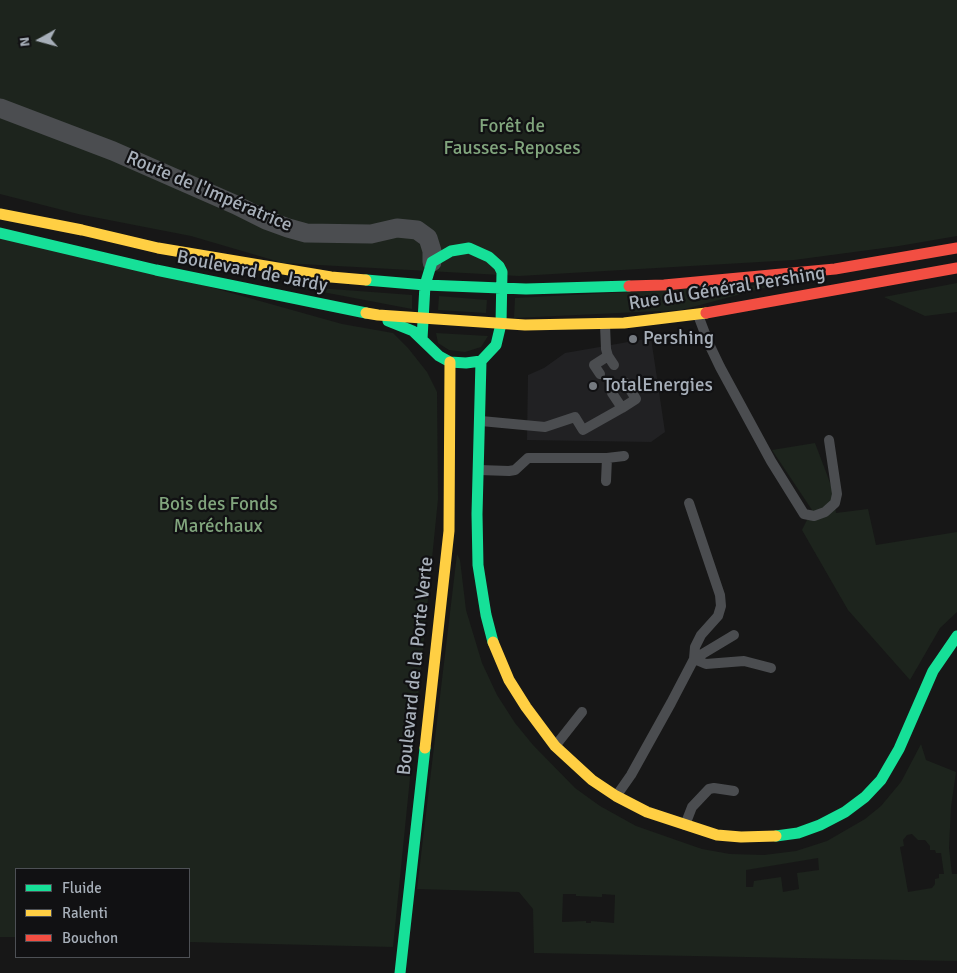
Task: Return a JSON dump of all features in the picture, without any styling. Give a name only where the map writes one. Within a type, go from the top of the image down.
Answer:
[{"type":"main road","name":"Boulevard de Jardy","points":[[0,214],[82,230],[158,248],[330,277],[425,285],[502,288]]},
{"type":"main road","name":"Boulevard de Jardy","points":[[0,233],[156,270],[378,315],[500,324]]},
{"type":"main road","points":[[378,315],[413,331],[439,356],[450,362],[466,363],[481,360],[496,345],[500,324],[502,288],[502,272],[499,266],[486,254],[468,248],[451,251],[432,262],[425,285],[422,339]]},
{"type":"main road","name":"Rue du Général Pershing","points":[[502,288],[536,290],[673,284],[835,269],[957,248]]},
{"type":"main road","name":"Rue du Général Pershing","points":[[500,324],[569,326],[624,323],[698,314],[957,268]]},
{"type":"main road","points":[[481,360],[477,514],[478,565],[486,615],[494,646],[509,680],[555,746],[592,780],[616,796],[647,812],[717,835],[771,837],[798,833],[820,825],[845,812],[865,797],[880,780],[899,749],[933,671],[957,636]]},
{"type":"main road","name":"Boulevard de la Porte Verte","points":[[400,973],[449,531],[450,362]]},
{"type":"street","name":"Route de l'Impératrice","points":[[0,108],[113,151],[266,220],[288,228],[306,233],[343,234],[371,234],[397,228],[417,230],[428,238],[432,251],[432,262]]},
{"type":"lane","points":[[698,314],[720,367],[771,461],[804,514],[814,516],[825,512],[835,503],[837,494],[829,440]]},
{"type":"lane","points":[[600,374],[594,365],[611,360],[606,349],[605,324]]},
{"type":"lane","points":[[480,421],[545,427],[575,416],[583,430],[636,399],[626,383]]},
{"type":"lane","points":[[612,393],[622,408]]},
{"type":"lane","points":[[479,470],[515,470],[528,458],[607,458],[624,456]]},
{"type":"lane","points":[[606,481],[607,458]]},
{"type":"lane","points":[[616,796],[631,775],[694,659],[695,647],[701,635],[718,616],[721,606],[720,595],[689,503]]},
{"type":"lane","points":[[694,659],[734,636]]},
{"type":"lane","points":[[694,659],[706,664],[744,661],[771,668]]},
{"type":"lane","points":[[555,746],[582,712]]},
{"type":"lane","points":[[685,826],[692,807],[709,789],[734,791]]},
{"type":"shaded area","name":"TotalEnergies","points":[[651,338],[665,432],[651,442],[527,440],[528,375],[544,368],[565,353]]},
{"type":"green space","name":"Forêt de Fausses-Reposes","points":[[0,0],[957,0],[957,236],[794,260],[519,276],[283,263],[191,236],[78,214],[0,194]]},
{"type":"green space","name":"Bois des Fonds Maréchaux","points":[[0,237],[192,282],[342,324],[393,333],[427,372],[437,392],[438,499],[393,947],[190,942],[190,868],[15,868],[15,937],[0,937]]},
{"type":"green space","points":[[957,283],[957,312],[925,316],[884,297]]},
{"type":"green space","points":[[779,284],[681,310],[514,318],[515,298]]},
{"type":"green space","points":[[291,286],[412,295],[412,309]]},
{"type":"green space","points":[[439,296],[487,300],[486,313],[438,310]]},
{"type":"green space","points":[[436,333],[488,336],[481,347],[465,352],[449,350],[438,343]]},
{"type":"green space","points":[[815,443],[832,488],[836,513],[868,509],[876,545],[957,532],[957,612],[940,628],[910,680],[848,610],[802,530],[812,510],[772,450]]},
{"type":"green space","points":[[457,554],[460,560],[466,610],[482,663],[497,695],[515,723],[533,745],[575,788],[600,806],[636,826],[702,849],[730,854],[764,855],[796,851],[827,841],[865,819],[881,806],[901,782],[921,744],[926,760],[956,772],[951,807],[949,848],[952,874],[957,874],[957,961],[534,953],[533,909],[519,892],[417,889]],"holes":[[[912,834],[918,840],[925,840],[930,846],[930,850],[941,853],[944,874],[939,874],[939,878],[935,879],[935,884],[932,888],[908,892],[900,847],[904,846],[903,840],[907,835]],[[818,858],[819,870],[797,873],[799,889],[783,892],[781,877],[754,881],[753,887],[746,887],[746,870]],[[563,894],[602,897],[602,894],[615,895],[614,923],[591,921],[591,923],[586,923],[586,921],[562,922]]]},
{"type":"traffic: fast","points":[[0,233],[156,270],[366,313]]},
{"type":"traffic: fast","points":[[388,321],[413,331],[439,356],[450,362],[466,363],[481,361],[496,345],[501,324],[502,272],[499,266],[489,257],[469,248],[451,251],[432,262],[425,285],[422,339]]},
{"type":"traffic: fast","points":[[366,280],[425,285],[526,289],[629,286]]},
{"type":"traffic: fast","points":[[481,361],[477,514],[478,565],[486,615],[493,642]]},
{"type":"traffic: fast","points":[[776,836],[798,833],[820,825],[845,812],[865,797],[881,780],[899,749],[933,671],[957,636]]},
{"type":"traffic: fast","points":[[400,973],[425,748]]},
{"type":"traffic: slow","points":[[0,214],[82,230],[158,248],[331,277],[366,280]]},
{"type":"traffic: slow","points":[[366,313],[525,325],[624,323],[706,313]]},
{"type":"traffic: slow","points":[[425,748],[449,531],[450,362]]},
{"type":"traffic: slow","points":[[493,642],[509,680],[526,707],[555,746],[592,780],[616,796],[647,812],[717,835],[741,837],[776,836]]},
{"type":"traffic: jam","points":[[629,286],[664,285],[835,269],[957,248]]},
{"type":"traffic: jam","points":[[706,313],[957,268]]},
{"type":"place","name":"Pershing","points":[[633,339]]},
{"type":"place","name":"TotalEnergies","points":[[593,386]]}]
